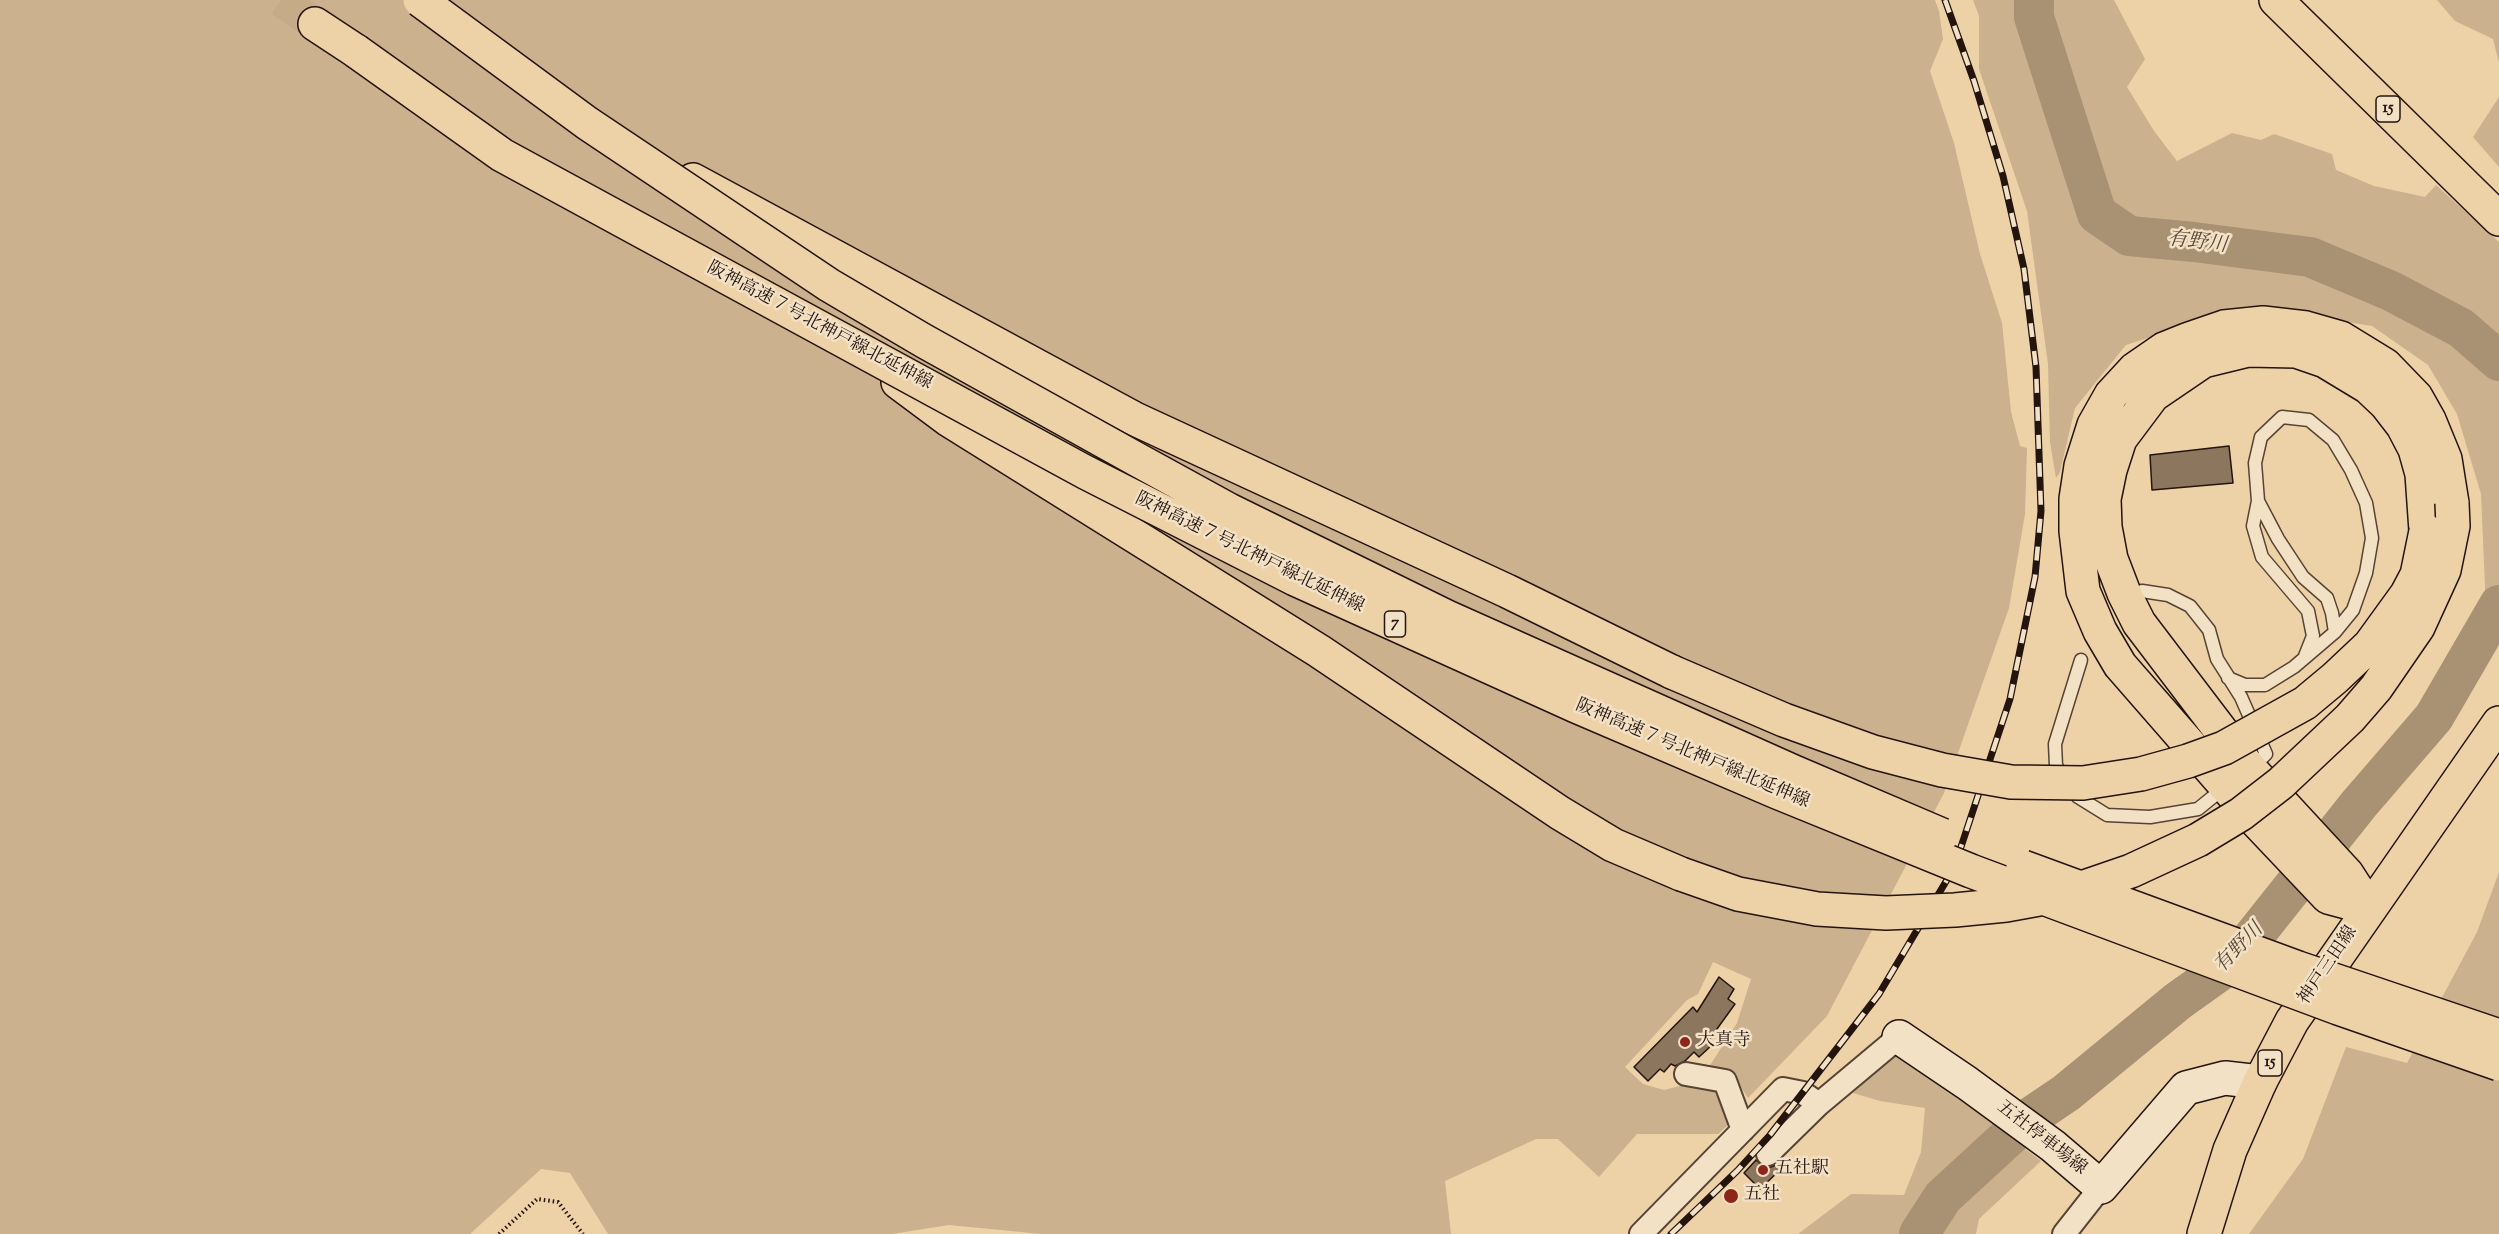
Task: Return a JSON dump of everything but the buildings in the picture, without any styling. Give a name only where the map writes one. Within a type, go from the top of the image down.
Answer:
[{"type":"main road","name":"阪神高速７号北神戸線北延伸線","points":[[420,0],[587,123],[820,279],[924,341],[1229,510],[1447,617],[1794,772],[1992,856],[2298,968],[2499,1036]]},
{"type":"main road","name":"15","points":[[2276,0],[2499,219]]},
{"type":"main road","name":"阪神高速７号北神戸線北延伸線","points":[[315,24],[502,155],[1085,472],[1285,574],[1576,706],[1777,792],[1971,871],[2338,1008],[2499,1064]]},
{"type":"main road","points":[[587,123],[1135,419],[1507,591],[1672,672],[1784,720],[1873,752],[1942,770],[2011,782],[2083,783],[2141,774],[2188,762],[2224,748],[2304,703],[2335,678],[2370,645],[2407,594],[2417,575],[2426,531],[2422,474],[2415,449],[2403,426],[2386,404],[2368,387],[2325,361],[2246,337]]},
{"type":"main road","points":[[823,328],[949,420],[1319,651],[1495,770],[1613,845],[1681,874],[1738,894],[1817,909],[1886,913],[2006,905],[2061,895],[2131,871],[2198,840],[2232,819],[2281,783],[2350,718],[2376,688],[2418,627],[2444,570],[2453,526],[2452,503],[2445,459],[2429,420],[2416,397],[2385,365],[2341,338],[2306,328],[2263,323],[2246,337],[2203,361],[2152,395],[2121,439],[2110,470],[2104,499],[2104,527],[2111,559],[2139,623],[2238,778],[2267,811],[2337,885],[2369,908]]},
{"type":"main road","name":"神戸三田線","points":[[2204,1234],[2230,1150],[2260,1082],[2292,1021],[2499,723]]},
{"type":"main road","name":"五社停車場線","points":[[1899,1036],[2053,1146],[2101,1187],[2186,1088],[2225,1078],[2260,1082]]},
{"type":"street","points":[[1768,1154],[1819,1104],[1899,1036]]},
{"type":"street","points":[[1686,1074],[1725,1081],[1743,1130]]},
{"type":"street","points":[[1641,1234],[1783,1089],[1803,1093],[1819,1104]]},
{"type":"street","points":[[2064,1234],[2101,1187]]},
{"type":"lane","points":[[2228,678],[2245,686],[2265,685],[2294,667],[2305,658],[2335,632],[2353,610],[2366,573],[2372,538],[2366,503],[2333,440],[2309,420],[2282,417],[2261,437],[2255,463],[2259,501],[2253,526],[2262,557],[2308,611],[2313,636],[2305,658]]},
{"type":"lane","points":[[2259,501],[2278,539],[2302,577],[2327,598],[2335,632]]},
{"type":"lane","points":[[2081,660],[2055,744],[2056,766],[2078,797],[2107,815],[2150,817],[2198,809],[2266,754],[2241,697],[2217,659],[2209,630],[2190,606],[2168,595],[2142,591]]},
{"type":"path","points":[[499,1234],[537,1199],[558,1202],[583,1234]]},
{"type":"shaded area","points":[[0,0],[1935,0],[1943,39],[1930,71],[1954,143],[1980,254],[2002,323],[2011,412],[2020,446],[2027,448],[2025,514],[2009,608],[1944,793],[1827,1016],[1748,1098],[1734,1076],[1709,1067],[1737,1023],[1751,979],[1713,962],[1698,994],[1687,1000],[1625,1067],[1643,1084],[1664,1090],[1691,1083],[1717,1089],[1731,1122],[1718,1134],[1637,1134],[1599,1177],[1558,1139],[1536,1139],[1445,1181],[1451,1234],[1042,1234],[949,1225],[892,1234],[608,1234],[570,1173],[541,1169],[470,1234],[0,1234]]},
{"type":"shaded area","points":[[1973,0],[2114,0],[2145,59],[2127,87],[2154,131],[2177,161],[2232,133],[2261,140],[2274,134],[2332,154],[2336,170],[2374,186],[2425,197],[2436,185],[2499,242],[2499,643],[2488,656],[2481,494],[2457,414],[2428,365],[2372,326],[2247,306],[2126,345],[2075,408],[2060,472],[2056,478],[2050,442],[2048,364],[2027,211],[1979,69],[1979,16]]},
{"type":"shaded area","points":[[2437,0],[2499,0],[2499,63],[2493,39],[2455,21]]},
{"type":"shaded area","points":[[2499,97],[2499,167],[2473,137]]},
{"type":"shaded area","points":[[2499,872],[2499,1234],[2249,1234],[2303,1159],[2346,1047],[2407,1063],[2477,932]]},
{"type":"shaded area","points":[[1896,1050],[2041,1161],[1979,1219],[1976,1234],[1798,1234],[1851,1194],[1904,1195],[1921,1152],[1925,1108],[1880,1101],[1853,1093]]},
{"type":"waterway","name":"有野川","points":[[2034,0],[2034,17],[2097,214],[2129,236],[2310,257],[2391,291],[2461,328],[2499,361]]},
{"type":"waterway","name":"有野川","points":[[1919,1234],[1943,1197],[2029,1118],[2066,1093],[2178,1001],[2234,961],[2359,804],[2434,717],[2499,605]]},
{"type":"tunnel","points":[[281,0],[315,24]]},
{"type":"railway","points":[[1671,1234],[1737,1171],[1770,1135],[1879,994],[1954,868],[2010,699],[2035,577],[2041,511],[2036,367],[2024,269],[2003,176],[1974,81],[1945,0]]},
{"type":"place","name":"大真寺","points":[[1685,1042]]},
{"type":"place","name":"五社駅","points":[[1763,1170]]},
{"type":"place","name":"五社","points":[[1731,1196]]}]
